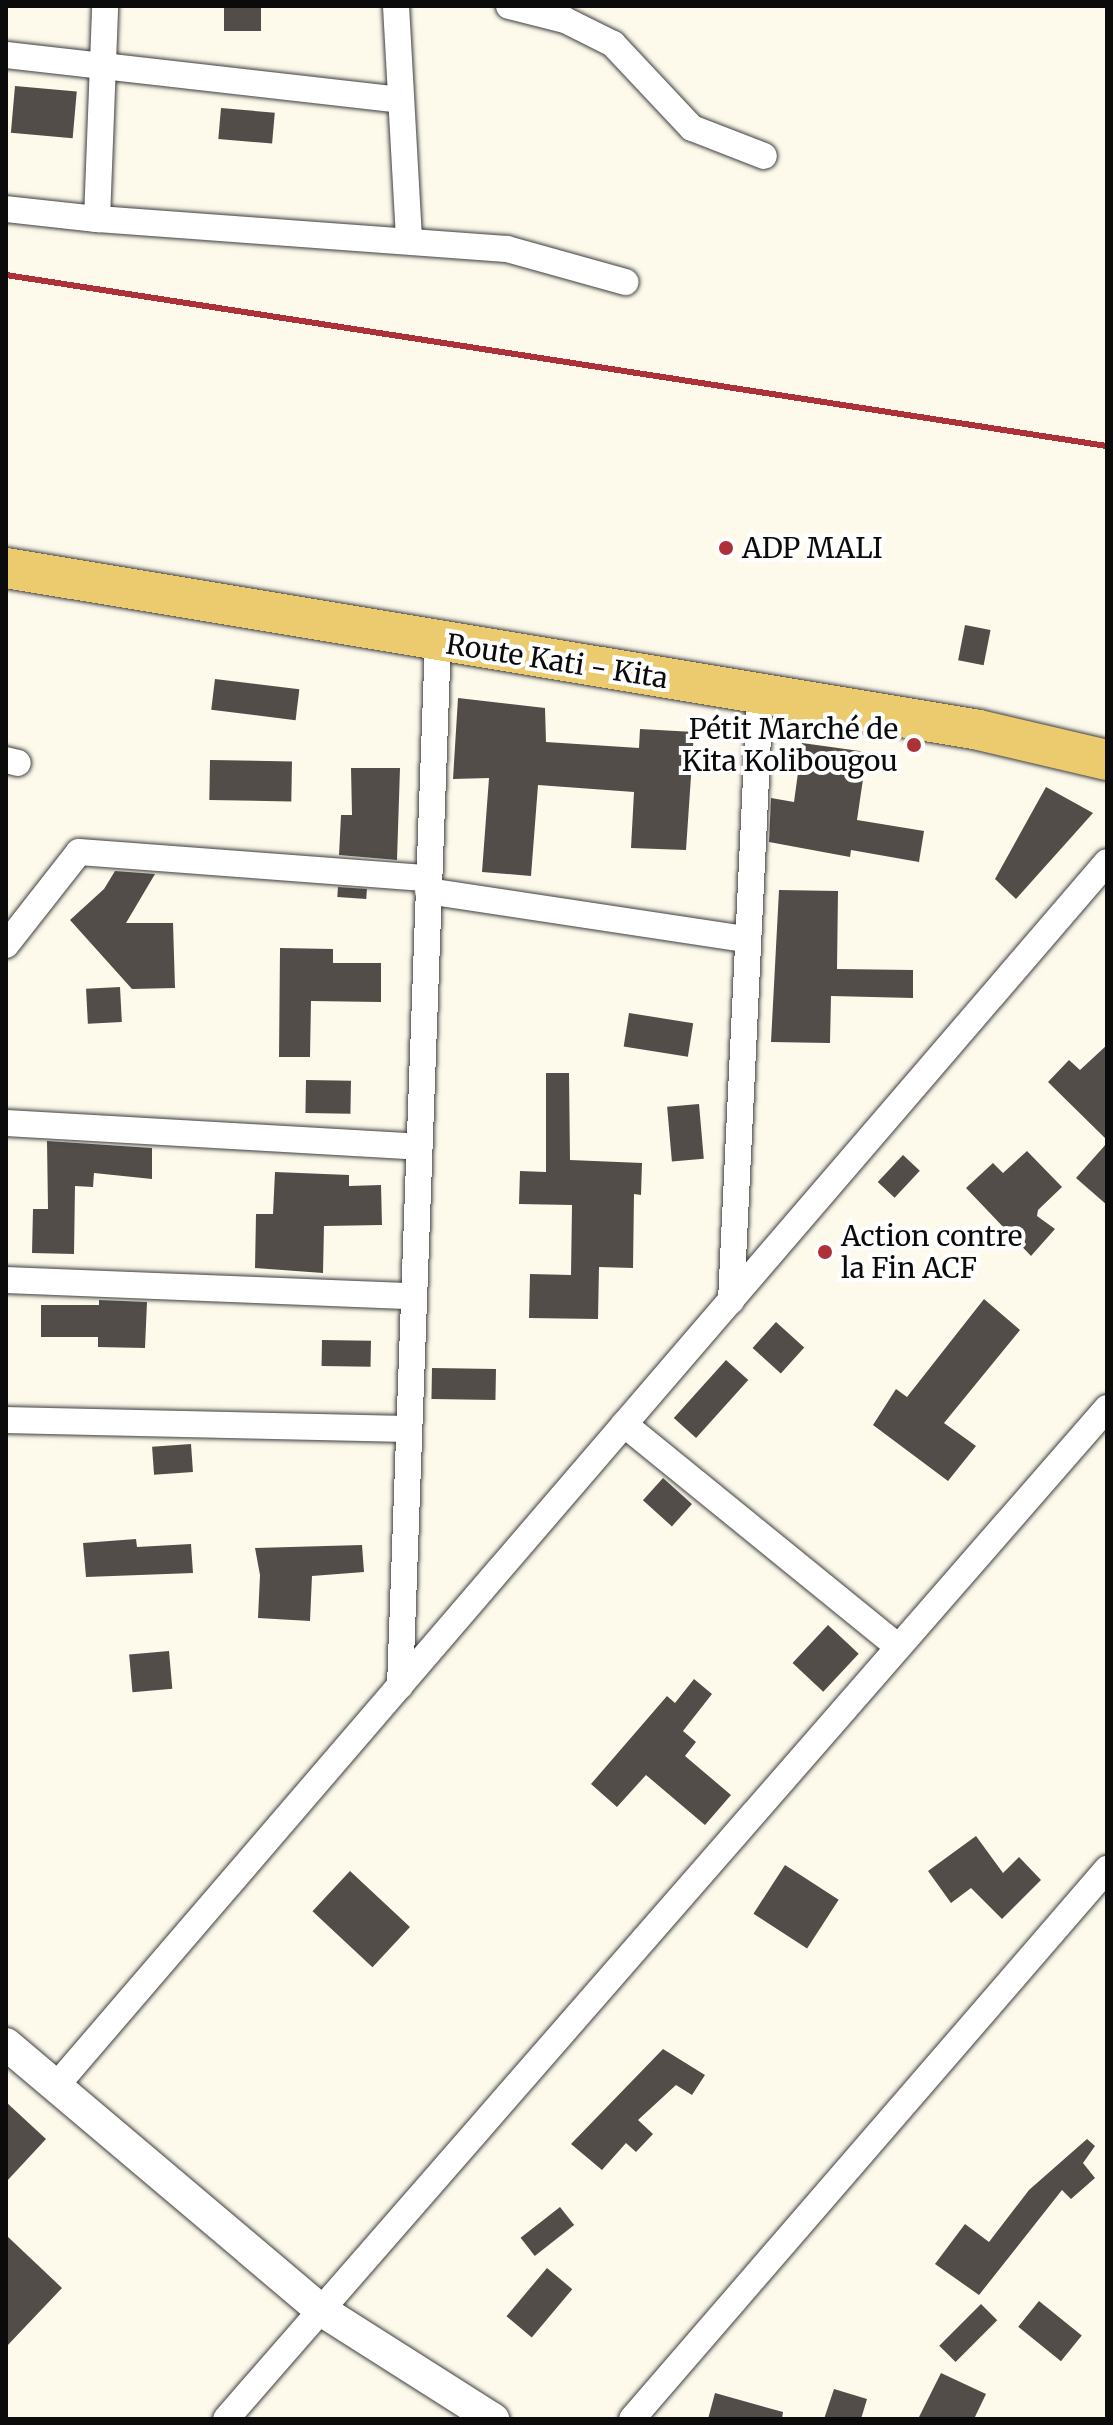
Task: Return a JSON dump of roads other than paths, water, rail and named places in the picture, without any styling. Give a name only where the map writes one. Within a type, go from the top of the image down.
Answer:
[{"type":"main road","name":"Route Kati - Kita","points":[[6,568],[979,730],[1107,760]]},
{"type":"street","points":[[97,219],[105,6]]},
{"type":"street","points":[[396,6],[409,241]]},
{"type":"street","points":[[509,6],[565,20],[613,44],[692,128],[764,156]]},
{"type":"street","points":[[6,55],[103,70],[400,100]]},
{"type":"street","points":[[6,209],[97,219],[507,249],[625,282]]},
{"type":"street","points":[[400,1686],[406,1429],[438,642]]},
{"type":"street","points":[[731,1301],[744,939],[760,694]]},
{"type":"street","points":[[6,945],[79,852],[428,884],[744,939]]},
{"type":"street","points":[[56,2086],[1107,862]]},
{"type":"street","points":[[6,1123],[419,1147]]},
{"type":"street","points":[[6,1280],[412,1296]]},
{"type":"street","points":[[226,2419],[1107,1408]]},
{"type":"street","points":[[6,1420],[406,1429]]},
{"type":"street","points":[[624,1424],[898,1647]]},
{"type":"street","points":[[632,2419],[1107,1869]]},
{"type":"street","points":[[6,2044],[321,2310],[493,2419]]},
{"type":"railway","points":[[6,275],[1107,446]]},
{"type":"place","name":"ADP MALI","points":[[726,548]]},
{"type":"place","name":"Pétit Marché de Kita Kolibougou","points":[[914,745]]},
{"type":"place","name":"Action contre la Fin ACF","points":[[825,1252]]}]
